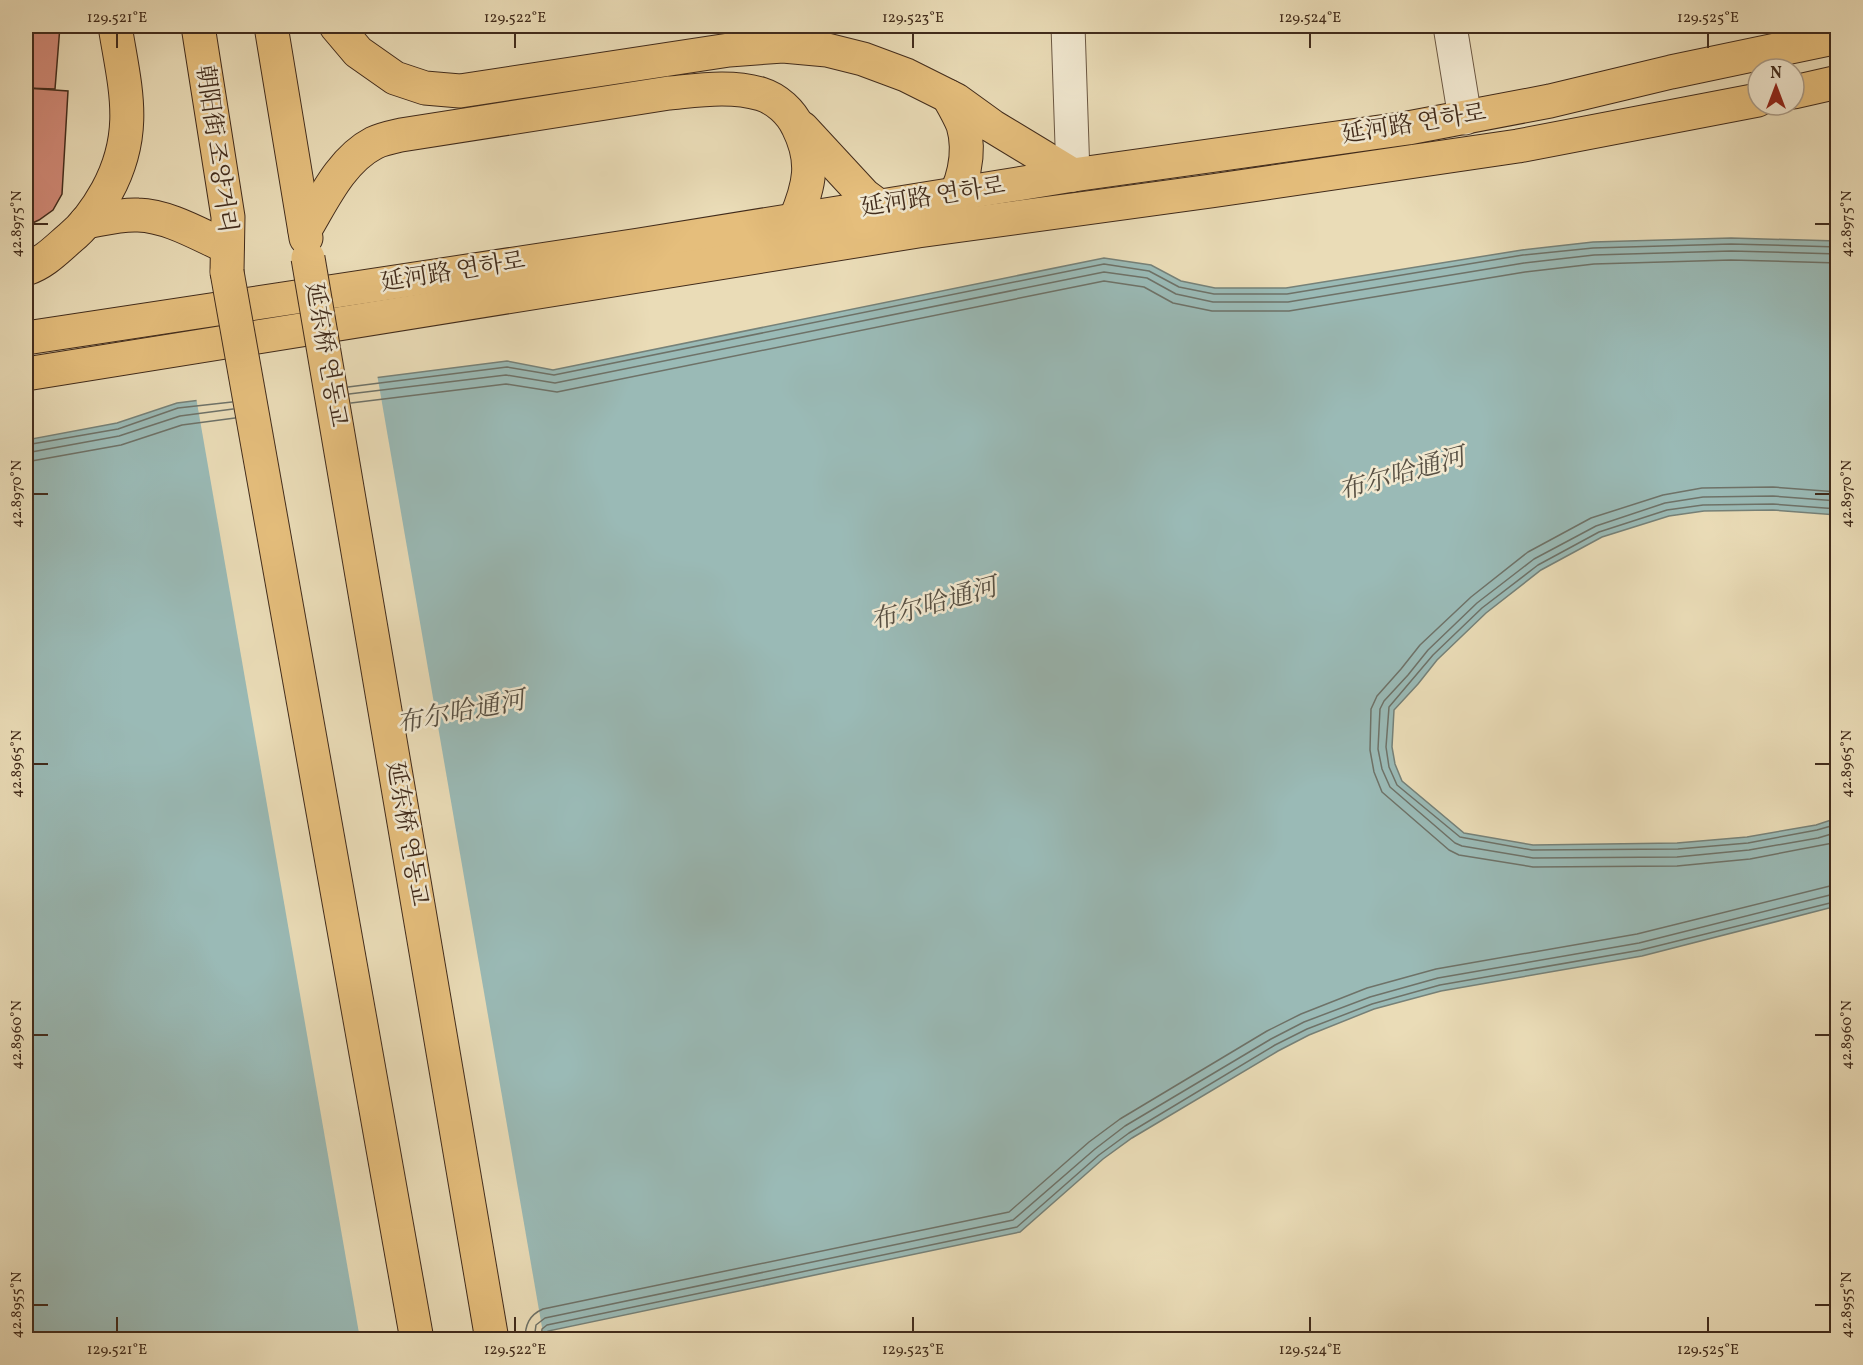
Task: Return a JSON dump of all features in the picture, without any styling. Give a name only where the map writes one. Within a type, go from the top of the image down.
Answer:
[{"type":"main road","points":[[26,269],[39,265],[97,210],[123,156],[126,137],[126,98],[115,26]]},
{"type":"main road","name":"朝阳街 조양거리","points":[[198,26],[228,217],[227,260]]},
{"type":"main road","points":[[271,26],[307,244]]},
{"type":"main road","points":[[336,26],[357,52],[395,78],[425,88],[460,91],[729,51],[783,46],[827,50],[862,59],[906,75],[948,96],[992,126],[1073,175]]},
{"type":"main road","name":"延河路 연하로","points":[[26,338],[1073,175],[1408,128],[1550,101],[1671,72],[1838,37]]},
{"type":"main road","points":[[1806,89],[1838,82]]},
{"type":"main road","points":[[307,244],[335,180],[359,153],[375,142],[401,135],[711,88],[736,89],[763,94],[783,106],[850,181],[879,206],[918,231],[950,203],[962,181],[966,143],[964,127],[948,96]]},
{"type":"main road","name":"延河路 연하로","points":[[26,374],[918,231],[1222,190],[1518,146],[1746,102]]},
{"type":"main road","points":[[795,120],[807,145],[809,162],[804,199],[795,220]]},
{"type":"main road","points":[[86,222],[120,215],[140,215],[169,222],[227,260],[417,1340]]},
{"type":"main road","name":"延东桥 연동교","points":[[307,244],[492,1340]]},
{"type":"lane","points":[[1068,26],[1073,175]]},
{"type":"lane","points":[[1450,26],[1466,118]]},
{"type":"water","name":"布尔哈通河","points":[[1731,238],[1837,241],[1837,515],[1773,510],[1704,511],[1669,516],[1602,537],[1541,570],[1486,613],[1437,660],[1394,710],[1392,747],[1395,764],[1402,781],[1464,833],[1533,845],[1677,843],[1747,837],[1816,825],[1837,818],[1837,906],[1642,956],[1441,991],[1374,1009],[1309,1035],[1278,1051],[1132,1138],[1103,1159],[1020,1232],[548,1331],[547,1339],[26,1340],[26,440],[117,423],[177,403],[507,361],[553,370],[1104,258],[1151,265],[1181,281],[1215,288],[1286,288],[1522,250],[1593,242]]},
{"type":"pier","points":[[377,374],[544,1339],[360,1339],[196,397]]},
{"type":"building","points":[[26,26],[60,26],[55,89],[26,88]]},
{"type":"building","points":[[26,88],[68,91],[62,194],[53,210],[26,226]]}]
